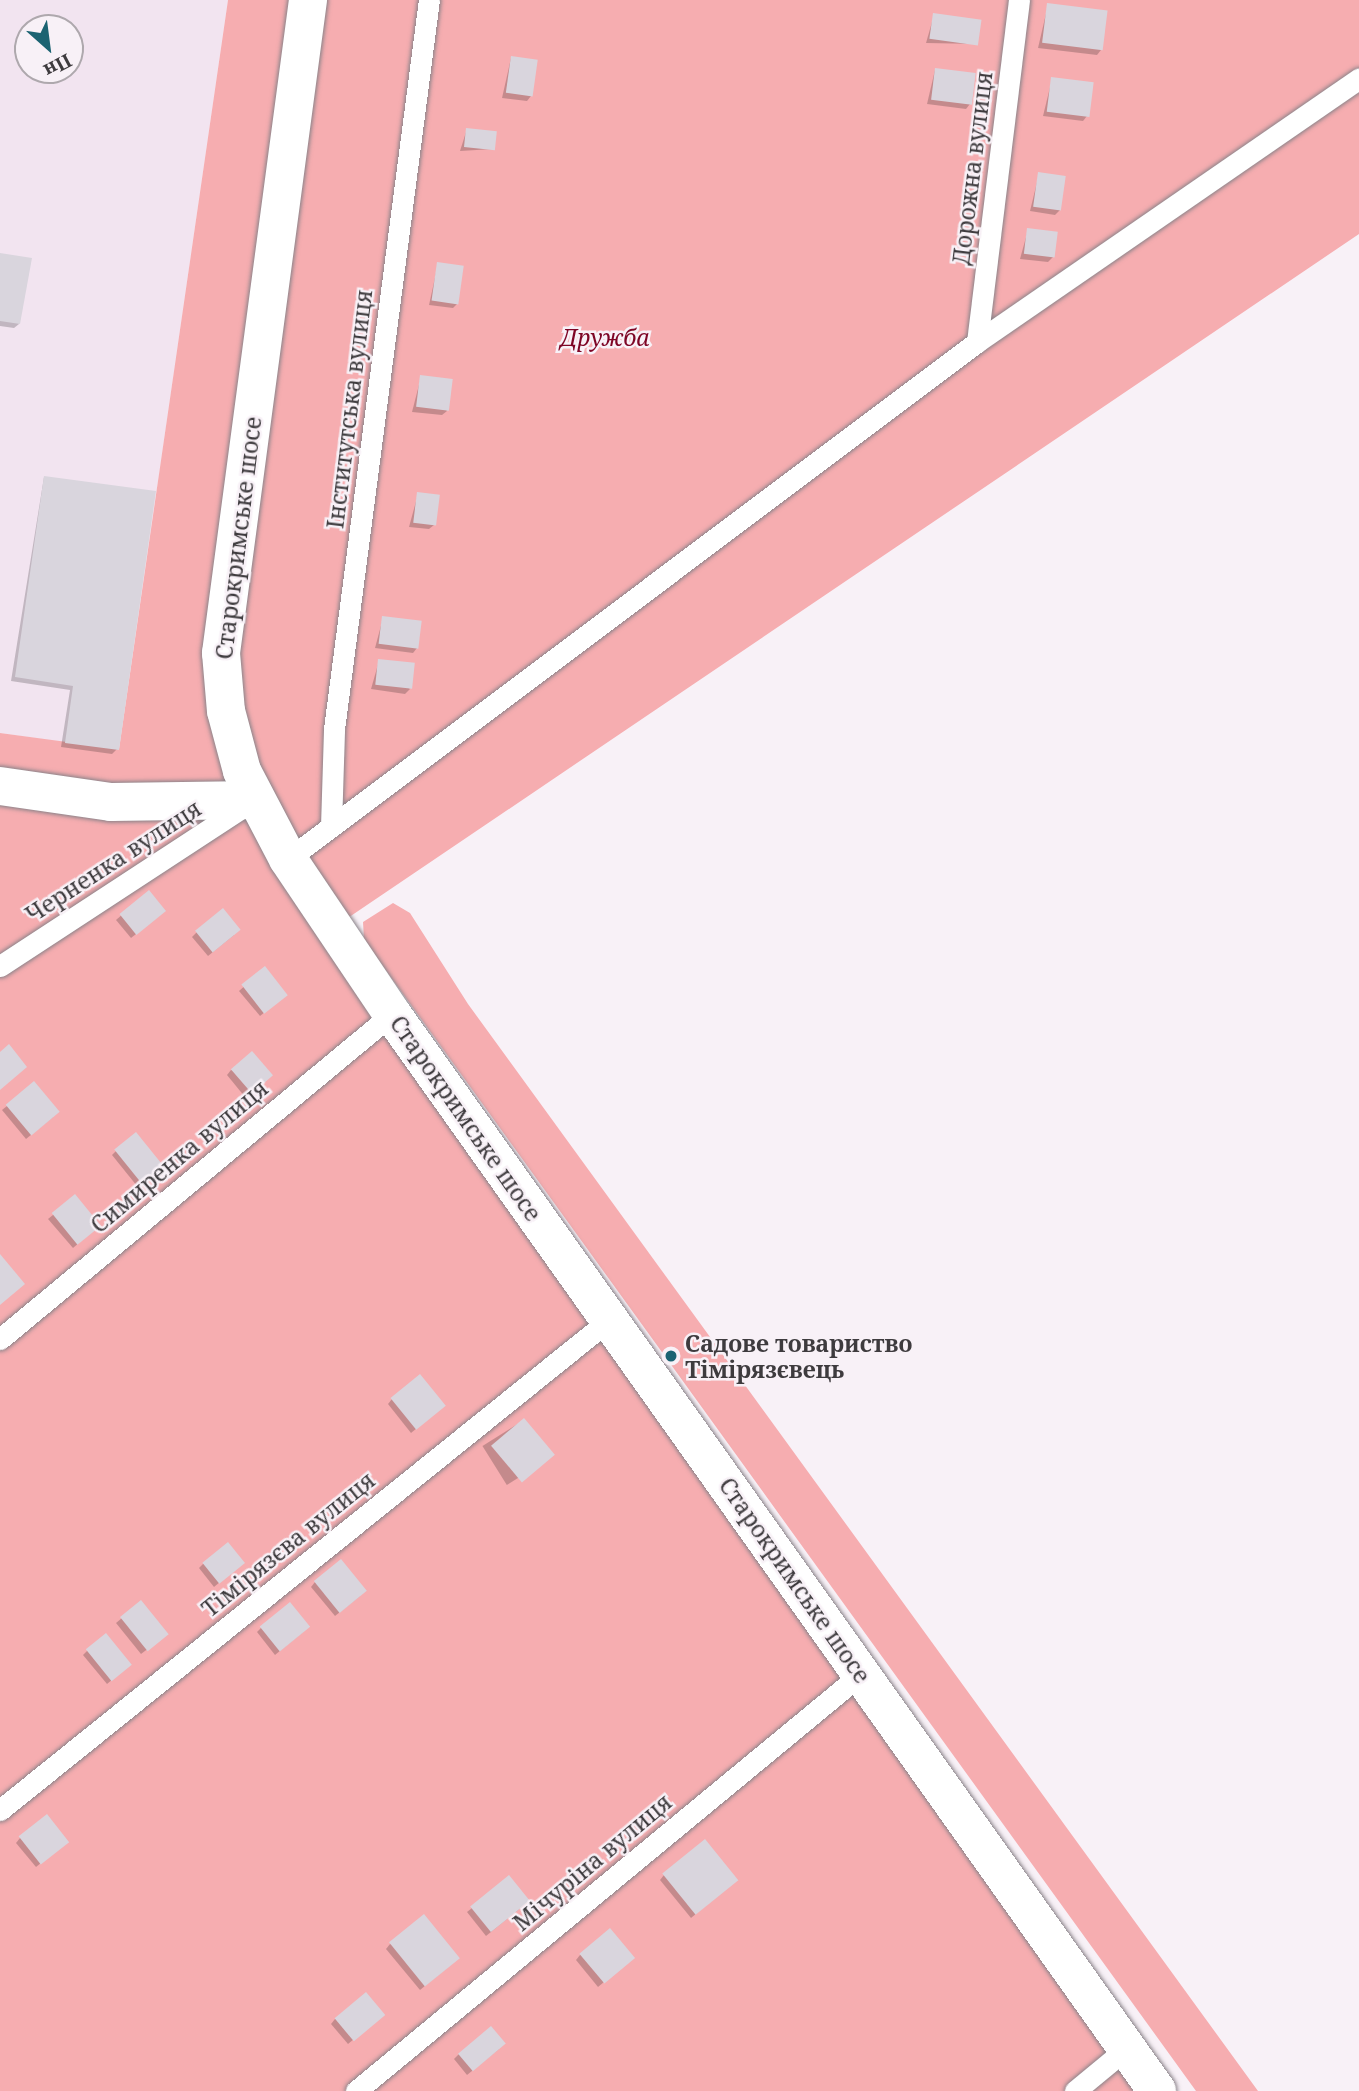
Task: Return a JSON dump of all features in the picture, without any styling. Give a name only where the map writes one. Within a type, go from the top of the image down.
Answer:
[{"type":"street","name":"Старокримське шосе","points":[[308,0],[221,653],[232,740],[254,800],[288,859],[392,1014],[1157,2091]]},
{"type":"street","points":[[0,786],[111,802],[254,800]]},
{"type":"lane","name":"Інститутська вулиця","points":[[331,826],[334,729],[429,0]]},
{"type":"lane","name":"Дорожна вулиця","points":[[977,342],[1019,0]]},
{"type":"lane","points":[[288,859],[977,342],[1359,78]]},
{"type":"lane","name":"Черненка вулиця","points":[[0,966],[254,800]]},
{"type":"lane","name":"Симиренка вулиця","points":[[0,1339],[392,1014]]},
{"type":"lane","name":"Тімірязєва вулиця","points":[[0,1810],[609,1320]]},
{"type":"lane","name":"Мічуріна вулиця","points":[[356,2091],[861,1674]]},
{"type":"lane","points":[[1075,2091],[1127,2048]]},
{"type":"shaded area","points":[[0,0],[228,0],[119,750],[0,733]]},
{"type":"green space","name":"Дружба","points":[[228,0],[1359,0],[1359,234],[333,928],[1157,2091],[0,2091],[0,733],[119,749]]},
{"type":"green space","points":[[393,903],[410,913],[468,1004],[1258,2091],[1196,2091],[364,940],[363,922]]},
{"type":"building","points":[[1047,3],[1108,10],[1103,50],[1042,43]]},
{"type":"building","points":[[933,13],[982,20],[978,46],[929,39]]},
{"type":"building","points":[[511,56],[538,60],[533,96],[506,93]]},
{"type":"building","points":[[935,68],[976,73],[972,105],[931,100]]},
{"type":"building","points":[[1051,77],[1094,82],[1089,117],[1047,112]]},
{"type":"building","points":[[466,128],[497,131],[495,150],[464,147]]},
{"type":"building","points":[[1038,172],[1066,176],[1061,211],[1033,207]]},
{"type":"building","points":[[1027,228],[1058,232],[1055,258],[1024,254]]},
{"type":"building","points":[[0,253],[32,258],[20,324],[0,321]]},
{"type":"building","points":[[437,262],[464,266],[458,304],[432,301]]},
{"type":"building","points":[[420,375],[453,379],[449,411],[416,407]]},
{"type":"building","points":[[44,476],[156,491],[119,750],[65,743],[73,686],[15,677]]},
{"type":"building","points":[[417,492],[440,495],[436,526],[413,523]]},
{"type":"building","points":[[382,616],[422,621],[418,649],[379,644]]},
{"type":"building","points":[[378,659],[415,663],[412,689],[375,685]]},
{"type":"building","points":[[149,890],[166,911],[136,935],[119,914]]},
{"type":"building","points":[[223,908],[241,930],[213,952],[195,931]]},
{"type":"building","points":[[265,966],[288,995],[264,1014],[241,984]]},
{"type":"building","points":[[9,1044],[27,1067],[0,1090],[0,1052]]},
{"type":"building","points":[[252,1051],[273,1075],[252,1094],[231,1069]]},
{"type":"building","points":[[34,1081],[60,1112],[31,1135],[6,1105]]},
{"type":"building","points":[[136,1132],[163,1165],[141,1183],[114,1150]]},
{"type":"building","points":[[75,1194],[101,1226],[77,1245],[52,1213]]},
{"type":"building","points":[[0,1254],[25,1284],[0,1305]]},
{"type":"building","points":[[420,1374],[446,1406],[416,1430],[390,1398]]},
{"type":"building","points":[[524,1418],[555,1455],[522,1482],[491,1446]]},
{"type":"building","points":[[228,1542],[245,1563],[219,1584],[202,1563]]},
{"type":"building","points":[[341,1559],[367,1591],[340,1613],[314,1581]]},
{"type":"building","points":[[141,1600],[169,1634],[148,1651],[120,1617]]},
{"type":"building","points":[[290,1602],[310,1627],[280,1651],[260,1627]]},
{"type":"building","points":[[106,1633],[132,1665],[112,1681],[86,1649]]},
{"type":"building","points":[[47,1814],[69,1842],[41,1865],[19,1836]]},
{"type":"building","points":[[705,1839],[738,1880],[696,1915],[662,1874]]},
{"type":"building","points":[[509,1875],[530,1901],[491,1932],[470,1906]]},
{"type":"building","points":[[424,1914],[460,1958],[425,1987],[389,1942]]},
{"type":"building","points":[[610,1928],[635,1958],[604,1984],[579,1954]]},
{"type":"building","points":[[366,1992],[385,2015],[354,2041],[335,2018]]},
{"type":"building","points":[[491,2026],[506,2044],[473,2071],[458,2054]]},
{"type":"place","name":"Садове товариство Тімірязєвець","points":[[671,1356]]}]
